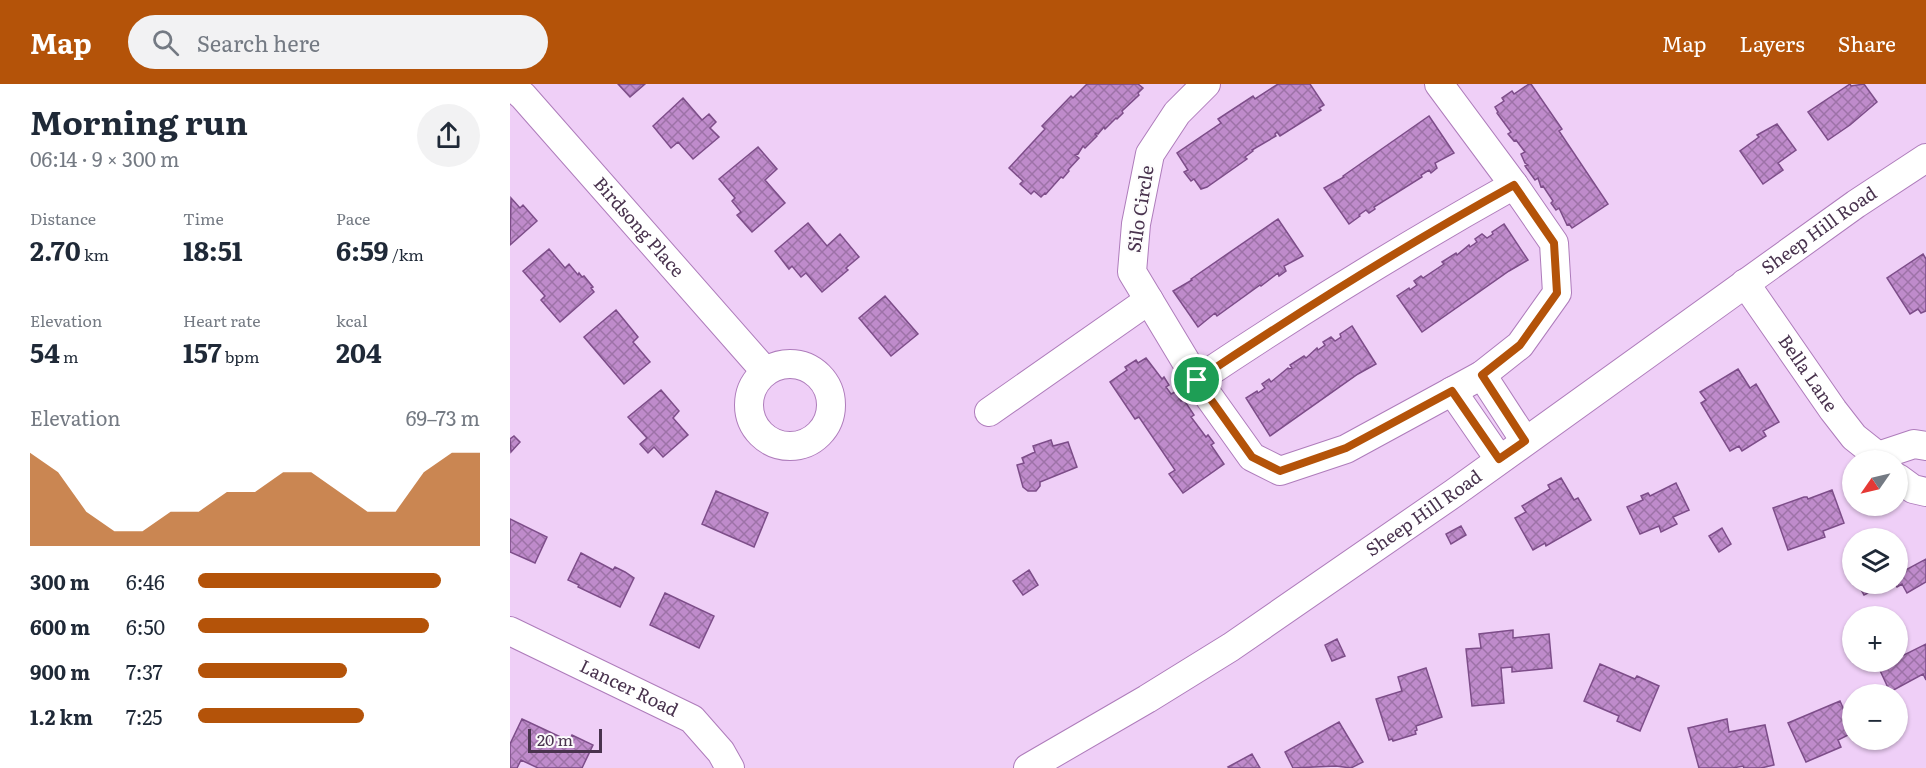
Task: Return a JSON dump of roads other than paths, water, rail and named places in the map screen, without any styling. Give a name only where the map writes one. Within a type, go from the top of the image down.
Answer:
[{"type":"street","name":"Silo Circle","points":[[1206,84],[1177,113],[1150,154],[1136,224],[1132,272],[1197,380],[1252,457],[1280,471],[1346,448],[1482,375],[1520,345],[1557,293],[1554,243],[1514,185],[1438,84]]},
{"type":"street","name":"Birdsong Place","points":[[510,85],[523,96],[765,371]]},
{"type":"street","name":"Sheep Hill Road","points":[[1028,768],[1147,699],[1231,646],[1445,500],[1856,204],[1926,158]]},
{"type":"street","points":[[1197,380],[1291,317],[1420,237],[1514,185]]},
{"type":"street","name":"Bella Lane","points":[[1745,283],[1833,410],[1854,437],[1870,450]]},
{"type":"street","points":[[989,412],[1149,300]]},
{"type":"street","points":[[1482,375],[1525,441]]},
{"type":"street","points":[[1452,391],[1499,459]]},
{"type":"street","name":"Bella Lane","points":[[1899,450],[1914,444],[1926,446]]},
{"type":"street","points":[[1908,485],[1926,492]]},
{"type":"street","name":"Lancer Road","points":[[510,631],[692,719],[721,752],[730,768]]}]
